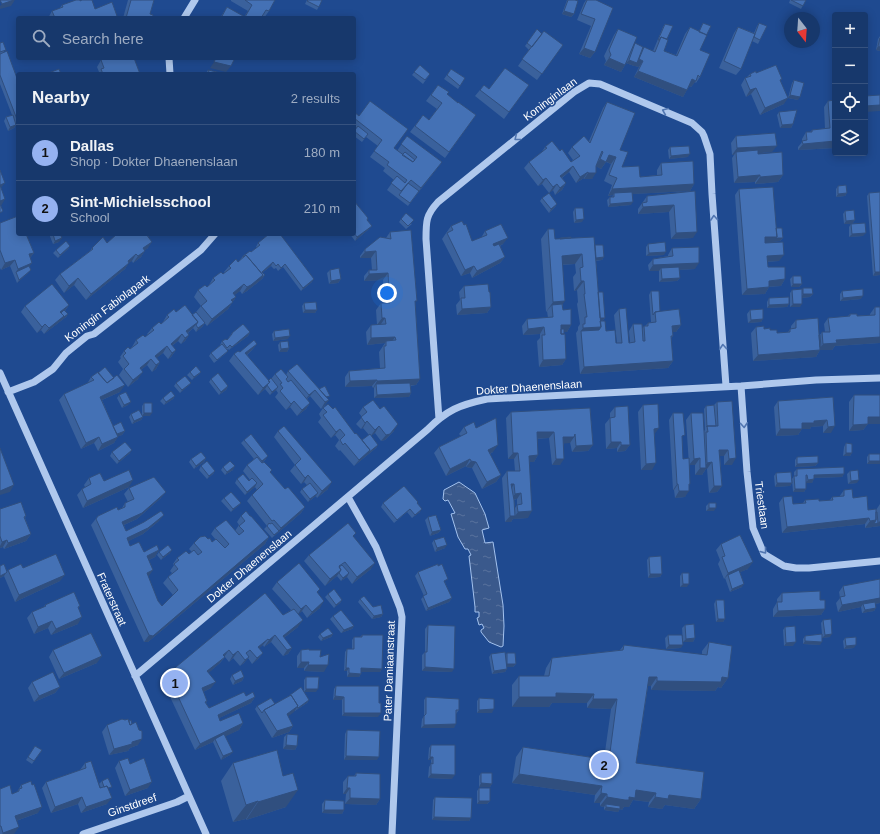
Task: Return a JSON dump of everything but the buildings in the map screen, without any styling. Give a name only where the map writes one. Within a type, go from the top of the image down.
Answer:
[{"type":"street","points":[[185,16],[195,0]]},
{"type":"street","points":[[169,60],[170,72]]},
{"type":"street","name":"Koninginlaan","points":[[439,419],[426,246],[426,220],[431,210],[438,202],[574,92],[589,83],[600,84],[679,117],[692,123],[702,132],[704,136],[710,154],[726,386]]},
{"type":"street","name":"Koningin Fabiolapark","points":[[8,392],[34,382],[53,369],[66,353],[87,336],[94,334],[195,255],[214,236]]},
{"type":"street","name":"Fraterstraat","points":[[0,373],[134,676],[206,834]]},
{"type":"street","name":"Dokter Dhaenenslaan","points":[[134,676],[439,419],[450,411],[464,404],[487,399],[741,386],[816,380],[880,378]]},
{"type":"street","name":"Triestlaan","points":[[741,386],[747,472],[753,528],[764,554],[784,566],[796,568],[880,562]]},
{"type":"street","name":"Pater Damiaanstraat","points":[[348,497],[376,547],[400,608],[402,617],[392,834]]},
{"type":"street","name":"Ginstdreef","points":[[83,834],[177,802],[188,796]]},
{"type":"water","points":[[459,482],[475,493],[485,514],[489,528],[482,530],[485,543],[493,542],[503,605],[504,626],[503,646],[501,647],[489,642],[481,632],[484,628],[482,624],[479,625],[477,618],[479,617],[479,612],[475,612],[469,556],[471,555],[468,549],[465,549],[458,537],[451,514],[455,513],[448,500],[445,501],[443,499],[444,490]]},
{"type":"place","name":"Dallas","points":[[175,683]]},
{"type":"place","name":"Sint-Michielsschool","points":[[604,765]]}]
